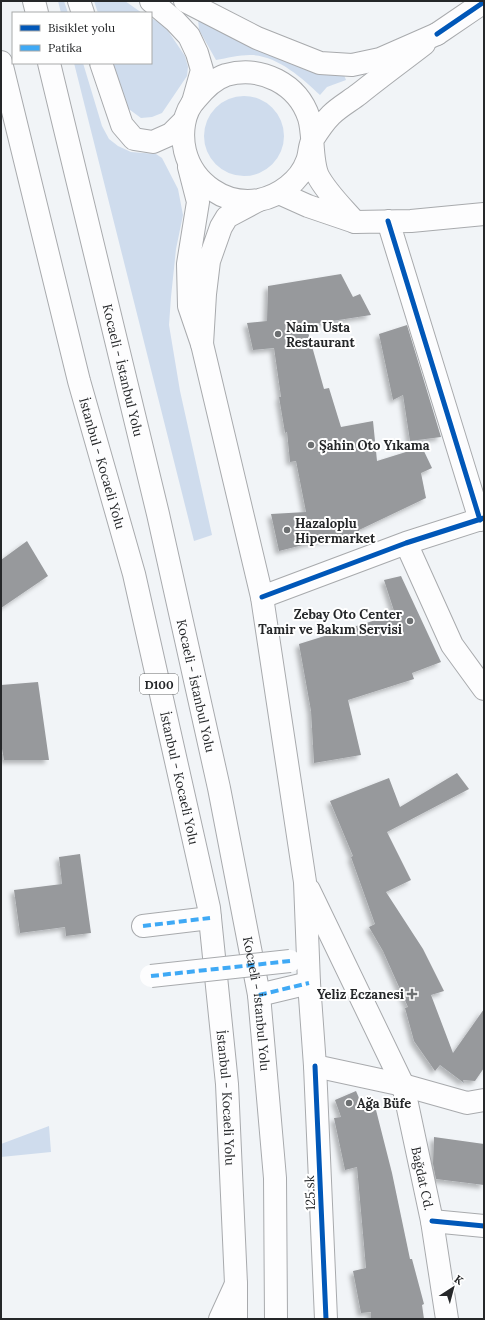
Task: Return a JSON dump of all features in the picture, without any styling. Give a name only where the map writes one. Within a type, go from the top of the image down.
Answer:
[{"type":"main road","points":[[34,1],[37,12]]},
{"type":"main road","points":[[79,1],[83,12]]},
{"type":"main road","points":[[151,1],[175,21],[189,36],[197,53],[202,70],[189,111],[183,142],[198,202],[188,264],[189,306],[202,344],[262,597],[305,882]]},
{"type":"main road","points":[[185,1],[257,38],[320,63],[352,65],[380,59],[437,34]]},
{"type":"main road","points":[[202,344],[205,294],[210,261],[221,228],[227,217],[258,200],[279,193],[296,180],[307,162],[312,141],[330,116],[437,34],[484,2]]},
{"type":"main road","name":"İstanbul - Kocaeli Yolu","points":[[1,62],[79,381],[134,574],[210,918],[227,1084],[236,1284],[236,1319]]},
{"type":"main road","name":"Kocaeli - İstanbul Yolu","points":[[49,64],[158,514],[219,788],[259,995],[275,1178],[276,1319]]},
{"type":"main road","points":[[101,64],[122,126],[134,139],[153,142],[171,134],[207,86],[225,76],[246,72],[267,75],[286,85],[301,100],[310,120],[317,174],[326,189],[355,222]]},
{"type":"main road","points":[[188,162],[200,180],[217,193],[237,200],[258,200]]},
{"type":"main road","points":[[279,193],[308,206],[355,222],[411,221],[484,214]]},
{"type":"main road","points":[[262,597],[406,543],[482,519],[388,221]]},
{"type":"main road","points":[[406,543],[452,645],[484,688]]},
{"type":"main road","name":"125.sk","points":[[305,882],[326,1319]]},
{"type":"main road","name":"Bağdat Cd.","points":[[305,882],[403,1086],[432,1221],[447,1319]]},
{"type":"main road","points":[[143,926],[210,918]]},
{"type":"main road","points":[[151,976],[290,961]]},
{"type":"main road","points":[[259,995],[309,982]]},
{"type":"main road","points":[[315,1066],[403,1086],[467,1103],[484,1100]]},
{"type":"main road","points":[[432,1221],[484,1226]]},
{"type":"main road","points":[[220,1319],[236,1284]]},
{"type":"shaded area","points":[[58,1],[64,1],[68,12],[61,12]]},
{"type":"shaded area","points":[[94,1],[125,1],[141,12],[98,12]]},
{"type":"shaded area","points":[[152,19],[164,25],[185,56],[188,67],[187,76],[162,113],[152,117],[141,118],[126,107],[113,64],[152,64]]},
{"type":"shaded area","points":[[198,19],[344,75],[346,80],[327,87],[320,95],[297,75],[270,59],[250,55],[216,60],[199,30]]},
{"type":"shaded area","points":[[74,64],[83,64],[102,126],[109,139],[118,146],[131,152],[156,154],[162,158],[178,189],[183,215],[176,249],[169,325],[180,391],[212,535],[194,541]]},
{"type":"shaded area","points":[[244,96],[259,99],[272,108],[281,121],[284,136],[281,151],[272,164],[259,173],[244,176],[229,173],[216,164],[207,151],[204,136],[207,121],[216,108],[229,99]]},
{"type":"shaded area","points":[[49,1126],[51,1152],[1,1157],[1,1144]]},
{"type":"building","points":[[341,274],[353,297],[360,294],[371,315],[306,325],[324,389],[329,388],[341,427],[373,421],[377,461],[422,447],[432,468],[421,473],[426,498],[359,530],[360,534],[303,544],[279,551],[271,514],[306,512],[296,461],[290,462],[287,432],[285,433],[279,397],[281,397],[274,348],[253,350],[247,323],[267,321],[268,286]]},
{"type":"building","points":[[407,325],[441,437],[410,441],[403,395],[393,400],[379,334]]},
{"type":"building","points":[[27,541],[48,576],[1,608],[1,560]]},
{"type":"building","points":[[401,576],[441,662],[412,673],[414,679],[348,700],[361,755],[314,763],[311,711],[299,644],[395,614],[384,580]]},
{"type":"building","points":[[38,682],[49,760],[4,760],[1,743],[1,685]]},
{"type":"building","points":[[457,773],[469,789],[387,832],[411,880],[386,892],[423,949],[444,991],[431,995],[453,1053],[484,1009],[484,1068],[475,1081],[463,1080],[464,1083],[440,1065],[435,1071],[414,1041],[405,1008],[408,1007],[383,951],[369,927],[375,924],[351,857],[353,856],[330,801],[389,778],[400,807]]},
{"type":"building","points":[[80,854],[91,933],[66,936],[65,927],[20,933],[14,890],[62,884],[59,857]]},
{"type":"building","points":[[356,1091],[365,1112],[376,1110],[392,1173],[410,1259],[412,1259],[424,1304],[422,1305],[424,1319],[371,1319],[371,1312],[361,1313],[353,1271],[366,1268],[357,1167],[345,1170],[334,1118],[341,1117],[335,1100]]},
{"type":"building","points":[[434,1137],[484,1144],[484,1185],[436,1179],[433,1164]]},
{"type":"marked path","points":[[143,926],[210,918]]},
{"type":"marked path","points":[[151,976],[290,961]]},
{"type":"marked path","points":[[259,995],[309,983]]},
{"type":"cycle path","points":[[437,34],[484,2]]},
{"type":"cycle path","points":[[388,221],[480,520]]},
{"type":"cycle path","points":[[262,597],[406,543],[484,518]]},
{"type":"cycle path","points":[[315,1066],[326,1319]]},
{"type":"cycle path","points":[[432,1221],[484,1226]]},
{"type":"place","name":"Naim Usta Restaurant","points":[[278,334]]},
{"type":"place","name":"Şahin Oto Yıkama","points":[[311,445]]},
{"type":"place","name":"Hazaloplu Hipermarket","points":[[287,530]]},
{"type":"place","name":"Zebay Oto Center Tamir ve Bakım Servisi","points":[[410,621]]},
{"type":"place","name":"Yeliz Eczanesi","points":[[412,994]]},
{"type":"place","name":"Ağa Büfe","points":[[349,1103]]}]
